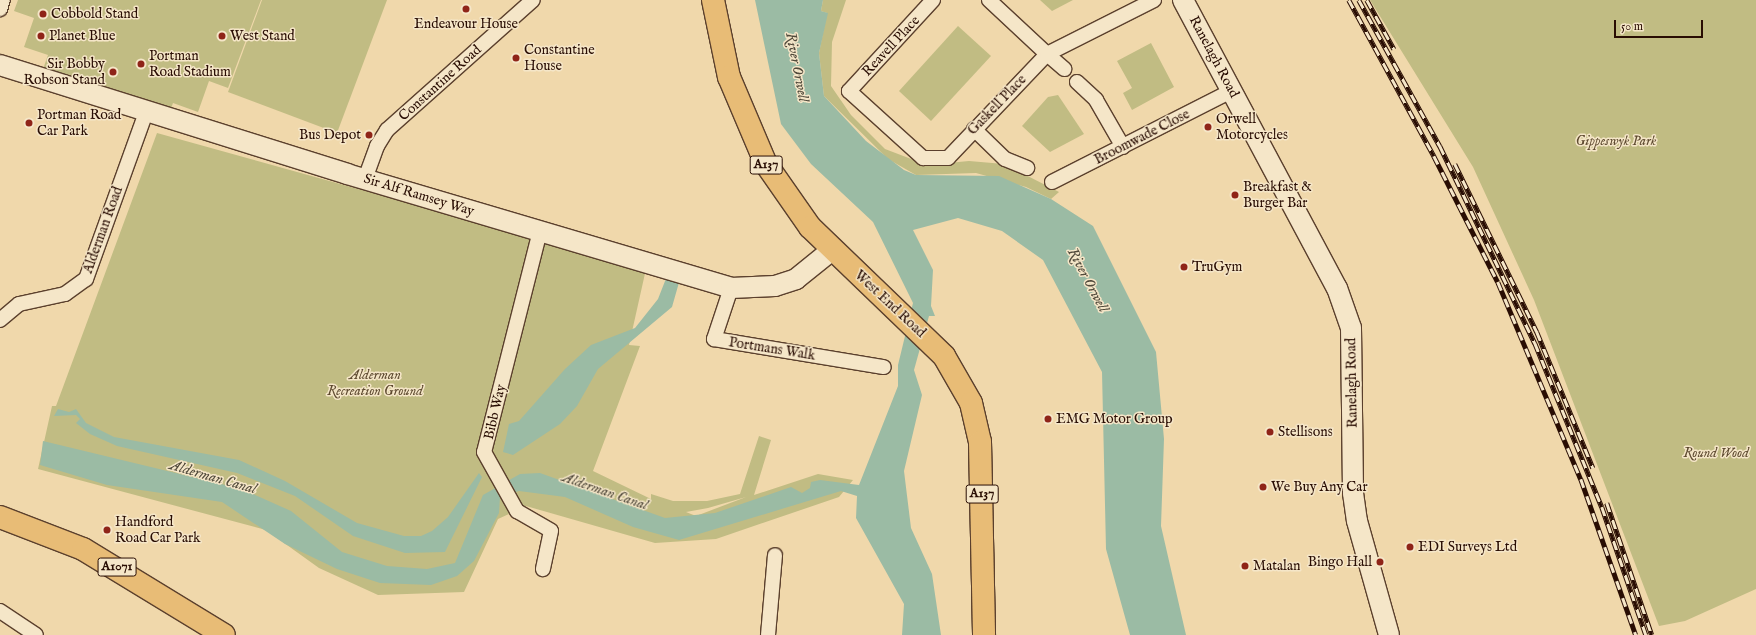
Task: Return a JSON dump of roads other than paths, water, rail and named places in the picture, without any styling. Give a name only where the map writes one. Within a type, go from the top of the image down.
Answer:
[{"type":"main road","name":"West End Road","points":[[713,0],[729,77],[749,132],[788,198],[832,250],[932,343],[964,386],[976,420],[982,479],[984,635]]},
{"type":"main road","name":"A1071","points":[[0,517],[90,553],[224,635]]},
{"type":"street","points":[[0,9],[4,0]]},
{"type":"street","name":"Constantine Road","points":[[365,179],[377,146],[387,130],[533,0]]},
{"type":"street","name":"Reavell Place","points":[[933,0],[849,91],[918,155],[931,160],[948,158]]},
{"type":"street","points":[[988,0],[1064,69]]},
{"type":"street","name":"Gaskell Place","points":[[948,158],[1047,54],[1154,0]]},
{"type":"street","name":"Ranelagh Road","points":[[1183,0],[1337,288],[1351,328],[1353,494],[1357,521],[1389,635]]},
{"type":"street","name":"Sir Alf Ramsey Way","points":[[0,65],[146,112],[365,179],[731,288],[775,286],[796,278],[832,250]]},
{"type":"street","points":[[1077,82],[1096,100],[1123,147]]},
{"type":"street","name":"Broomwade Close","points":[[1052,182],[1231,91]]},
{"type":"street","name":"Alderman Road","points":[[0,320],[19,304],[65,294],[86,279],[146,112]]},
{"type":"street","points":[[974,129],[1005,159],[1027,168]]},
{"type":"street","name":"Bibb Way","points":[[540,231],[484,452],[497,480],[517,511],[551,531],[543,569]]},
{"type":"street","name":"Portmans Walk","points":[[731,288],[714,339],[884,367]]},
{"type":"street","points":[[768,635],[775,555]]},
{"type":"street","points":[[0,610],[36,635]]},
{"type":"water","name":"River Orwell","points":[[755,0],[823,0],[821,11],[828,13],[819,53],[824,96],[866,141],[904,170],[916,175],[999,176],[1051,199],[1093,226],[1156,352],[1164,439],[1161,526],[1186,635],[1130,635],[1106,549],[1102,372],[1043,260],[1002,231],[958,218],[913,230],[933,270],[931,306],[935,316],[929,316],[914,370],[922,395],[904,471],[911,528],[932,574],[941,635],[902,635],[904,604],[856,518],[857,496],[841,491],[679,540],[633,527],[565,497],[519,491],[500,497],[499,513],[474,561],[457,576],[431,585],[380,583],[337,569],[285,544],[222,502],[107,485],[40,465],[43,441],[242,489],[291,511],[342,552],[387,566],[427,569],[455,563],[483,495],[520,474],[540,473],[665,518],[715,513],[791,487],[802,493],[810,488],[811,482],[820,480],[859,485],[898,386],[898,365],[913,303],[873,222],[811,164],[781,124]]},
{"type":"water","points":[[667,276],[680,279],[672,307],[598,369],[577,406],[560,424],[513,455],[503,452],[509,424],[519,421],[565,369],[591,345],[635,328],[658,299]]},
{"type":"water","points":[[58,409],[69,412],[76,409],[86,423],[114,437],[239,460],[285,481],[357,523],[404,536],[421,536],[432,531],[448,517],[479,473],[482,477],[445,552],[405,553],[353,536],[295,496],[237,473],[117,446],[90,434],[76,423],[80,419],[76,415],[54,416]]},
{"type":"railway","points":[[1349,0],[1434,156],[1498,282],[1581,479],[1636,635]]},
{"type":"railway","points":[[1359,0],[1440,146],[1535,343],[1602,507],[1646,635]]},
{"type":"railway","points":[[1367,0],[1394,49]]},
{"type":"railway","points":[[1455,164],[1537,332],[1593,468]]},
{"type":"railway","points":[[1607,503],[1652,635]]},
{"type":"place","name":"Endeavour House","points":[[466,9]]},
{"type":"place","name":"Cobbold Stand","points":[[43,14]]},
{"type":"place","name":"Planet Blue","points":[[41,36]]},
{"type":"place","name":"West Stand","points":[[222,36]]},
{"type":"place","name":"Constantine House","points":[[516,58]]},
{"type":"place","name":"Portman Road Stadium","points":[[141,64]]},
{"type":"place","name":"Sir Bobby Robson Stand","points":[[113,72]]},
{"type":"place","name":"Portman Road Car Park","points":[[29,123]]},
{"type":"place","name":"Orwell Motorcycles","points":[[1208,127]]},
{"type":"place","name":"Bus Depot","points":[[369,135]]},
{"type":"place","name":"Breakfast & Burger Bar","points":[[1235,195]]},
{"type":"place","name":"TruGym","points":[[1184,267]]},
{"type":"place","name":"EMG Motor Group","points":[[1048,419]]},
{"type":"place","name":"Stellisons","points":[[1270,432]]},
{"type":"place","name":"We Buy Any Car","points":[[1263,487]]},
{"type":"place","name":"Handford Road Car Park","points":[[107,530]]},
{"type":"place","name":"EDI Surveys Ltd","points":[[1410,547]]},
{"type":"place","name":"Bingo Hall","points":[[1380,562]]},
{"type":"place","name":"Matalan","points":[[1245,566]]},
{"type":"park label","name":"Gippeswyk Park","points":[[1616,141]]},
{"type":"park label","name":"Alderman Recreation Ground","points":[[375,384]]},
{"type":"park label","name":"Round Wood","points":[[1716,453]]},
{"type":"water label","name":"Alderman Canal","points":[[213,477]]},
{"type":"water label","name":"Alderman Canal","points":[[605,491]]}]
